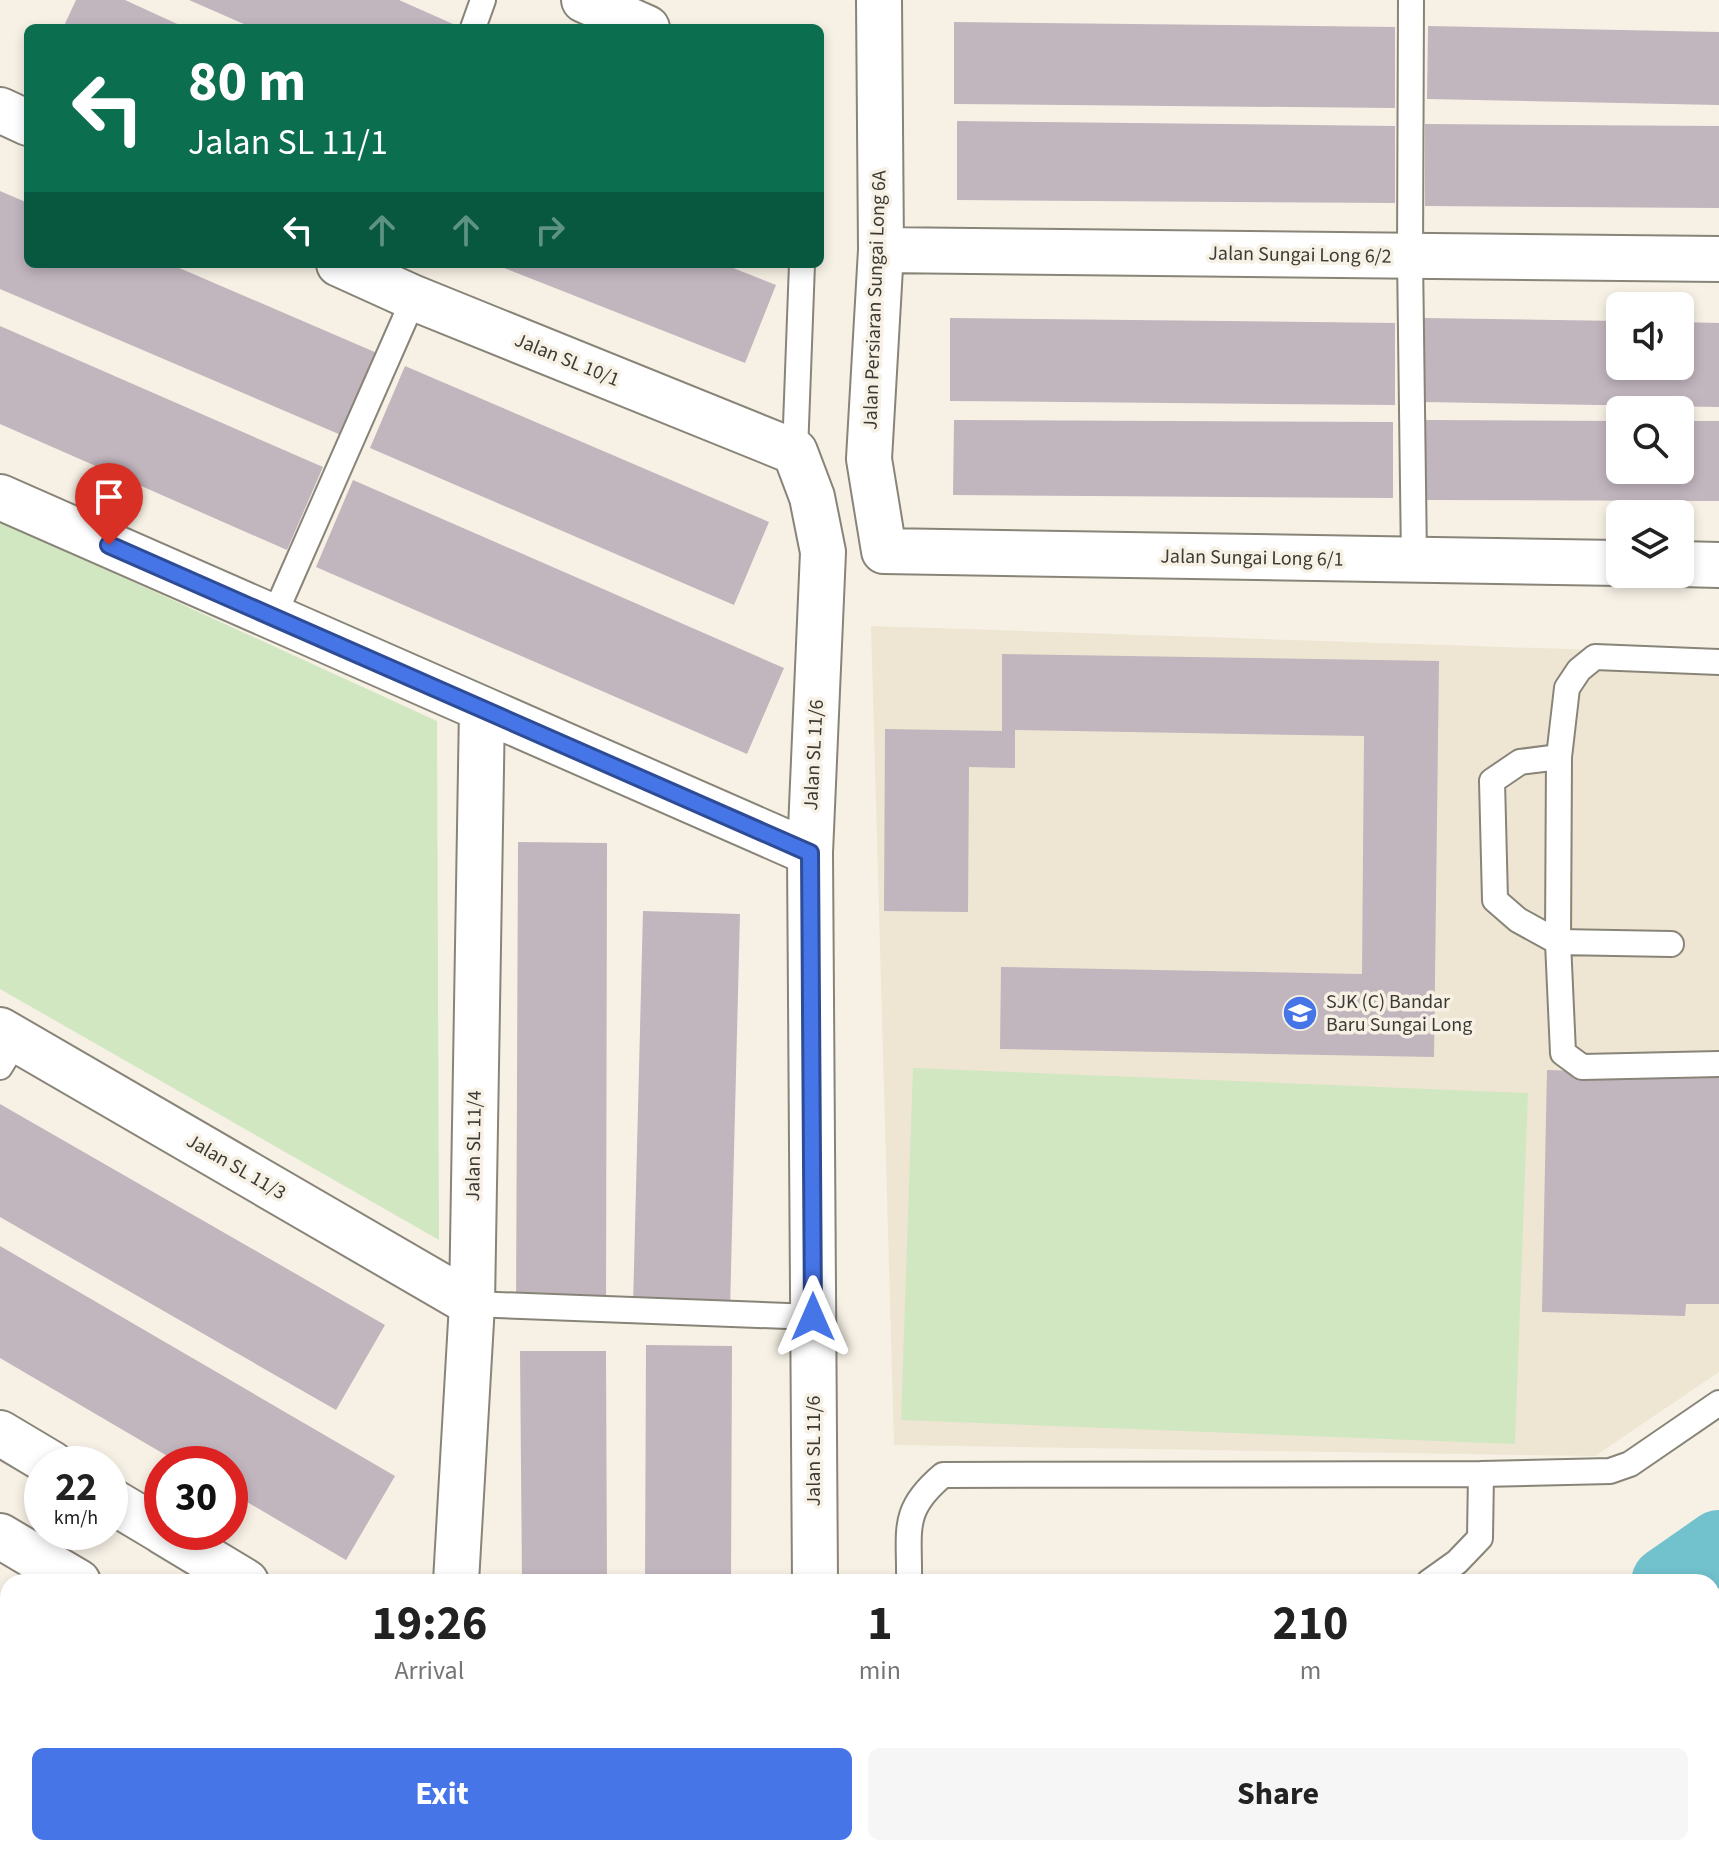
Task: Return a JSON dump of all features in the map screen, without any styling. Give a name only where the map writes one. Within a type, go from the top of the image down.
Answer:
[{"type":"street","points":[[584,0],[638,24]]},
{"type":"street","name":"Jalan Persiaran Sungai Long 6A","points":[[879,0],[881,250],[869,459],[884,551]]},
{"type":"street","points":[[0,110],[24,121]]},
{"type":"street","name":"Jalan Sungai Long 6/2","points":[[881,250],[1719,259]]},
{"type":"street","name":"Jalan SL 10/1","points":[[378,277],[795,452]]},
{"type":"street","name":"Jalan SL 11/6","points":[[795,452],[812,497],[823,552],[810,853],[815,1574]]},
{"type":"street","points":[[0,497],[810,853]]},
{"type":"street","name":"Jalan Sungai Long 6/1","points":[[884,551],[1606,563]]},
{"type":"street","points":[[1694,564],[1719,565]]},
{"type":"street","name":"Jalan SL 11/4","points":[[456,1574],[472,1304],[482,709]]},
{"type":"street","name":"Jalan SL 11/3","points":[[6,1045],[472,1304]]},
{"type":"street","points":[[0,1433],[24,1447]]},
{"type":"street","points":[[0,1536],[64,1574]]},
{"type":"street","points":[[189,1550],[225,1574]]},
{"type":"lane","points":[[474,24],[483,0]]},
{"type":"lane","points":[[1411,0],[1414,560]]},
{"type":"lane","points":[[795,452],[802,268]]},
{"type":"lane","points":[[273,618],[378,277]]},
{"type":"lane","points":[[1719,662],[1595,657],[1579,670],[1567,688],[1559,757],[1558,942],[1563,1053],[1582,1067],[1719,1064]]},
{"type":"lane","points":[[1559,757],[1520,762],[1492,781],[1495,900],[1518,920],[1558,942],[1671,944]]},
{"type":"lane","points":[[472,1304],[813,1317]]},
{"type":"lane","points":[[909,1574],[910,1514],[922,1493],[943,1475],[1610,1471],[1630,1464],[1719,1403]]},
{"type":"lane","points":[[1440,1574],[1480,1538],[1481,1474]]},
{"type":"shaded area","name":"SJK (C) Bandar Baru Sungai Long","points":[[871,626],[1719,654],[1719,1372],[1595,1456],[894,1445]]},
{"type":"green space","points":[[0,521],[437,721],[439,1240],[0,989]]},
{"type":"green space","points":[[913,1068],[1528,1093],[1515,1444],[901,1420]]},
{"type":"building","points":[[76,0],[125,0],[177,24],[65,24]]},
{"type":"building","points":[[189,0],[399,0],[453,24],[244,24]]},
{"type":"building","points":[[954,22],[1395,27],[1395,108],[954,104]]},
{"type":"building","points":[[1428,26],[1719,32],[1719,105],[1427,99]]},
{"type":"building","points":[[957,121],[1395,126],[1395,203],[957,200]]},
{"type":"building","points":[[1425,124],[1719,126],[1719,208],[1425,206]]},
{"type":"building","points":[[0,191],[24,201],[24,268],[179,268],[377,353],[341,435],[0,289]]},
{"type":"building","points":[[504,268],[733,268],[776,285],[745,363]]},
{"type":"building","points":[[950,318],[1395,323],[1395,405],[950,401]]},
{"type":"building","points":[[1423,318],[1606,321],[1606,380],[1694,380],[1694,322],[1719,323],[1719,407],[1694,407],[1694,396],[1606,396],[1606,405],[1422,402]]},
{"type":"building","points":[[0,326],[323,467],[287,550],[0,424]]},
{"type":"building","points":[[405,366],[769,522],[734,605],[370,448]]},
{"type":"building","points":[[954,420],[1393,422],[1393,498],[953,495]]},
{"type":"building","points":[[1426,420],[1606,421],[1606,484],[1694,484],[1694,421],[1719,421],[1719,501],[1426,500]]},
{"type":"building","points":[[353,480],[784,668],[747,754],[316,567]]},
{"type":"building","points":[[1002,654],[1439,661],[1434,1057],[1000,1049],[1001,967],[1362,974],[1364,736],[1015,730],[1015,768],[969,767],[968,912],[884,911],[885,729],[1002,731]]},
{"type":"building","points":[[518,842],[607,843],[606,1318],[516,1318]]},
{"type":"building","points":[[643,911],[740,914],[730,1310],[633,1306]]},
{"type":"building","points":[[1547,1070],[1719,1075],[1719,1304],[1686,1304],[1685,1316],[1542,1312]]},
{"type":"building","points":[[0,1104],[385,1325],[336,1410],[0,1217]]},
{"type":"building","points":[[0,1246],[395,1476],[346,1560],[248,1503],[248,1446],[150,1446],[0,1358]]},
{"type":"building","points":[[646,1345],[732,1346],[731,1574],[645,1574]]},
{"type":"building","points":[[520,1351],[606,1351],[607,1574],[522,1574]]},
{"type":"waterway","points":[[1677,1574],[1719,1545]]},
{"type":"place","name":"SJK (C) Bandar Baru Sungai Long","points":[[1300,1013]]},
{"type":"route","points":[[109,545],[810,853],[813,1317]]}]
